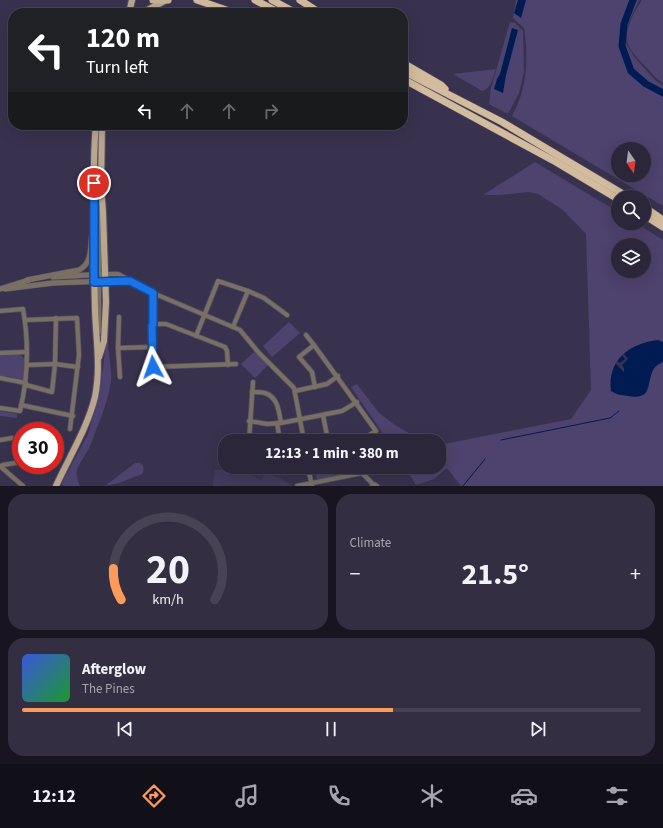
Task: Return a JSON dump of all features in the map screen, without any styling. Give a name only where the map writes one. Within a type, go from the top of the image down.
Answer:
[{"type":"highway","points":[[153,0],[167,0]]},
{"type":"highway","points":[[198,0],[221,8]]},
{"type":"highway","points":[[256,0],[271,8]]},
{"type":"highway","points":[[272,0],[287,8]]},
{"type":"highway","points":[[300,0],[312,8]]},
{"type":"highway","points":[[408,66],[441,85],[454,97]]},
{"type":"highway","points":[[408,74],[502,122],[616,190]]},
{"type":"highway","points":[[408,82],[556,162],[611,196]]},
{"type":"highway","points":[[408,84],[422,89]]},
{"type":"highway","points":[[651,212],[663,220]]},
{"type":"highway","points":[[651,219],[663,227]]},
{"type":"main road","points":[[152,8],[167,0]]},
{"type":"main road","points":[[56,486],[84,428],[92,406],[97,382],[99,359],[97,346],[102,277],[94,212],[96,130]]},
{"type":"main road","points":[[99,359],[104,341],[102,277],[103,212],[100,186],[102,130]]},
{"type":"street","points":[[0,290],[27,280],[79,270],[86,265],[89,256],[94,212]]},
{"type":"street","points":[[0,290],[118,274],[153,293],[233,326],[240,330],[259,353],[271,363],[295,391],[303,434]]},
{"type":"street","points":[[27,280],[102,277],[130,281]]},
{"type":"street","points":[[196,336],[218,281],[264,298],[287,315]]},
{"type":"street","points":[[233,326],[248,291]]},
{"type":"street","points":[[153,293],[153,375]]},
{"type":"street","points":[[0,311],[23,309],[25,320],[27,365],[26,384],[20,412],[0,408]]},
{"type":"street","points":[[119,317],[118,348],[120,377]]},
{"type":"street","points":[[0,378],[52,392],[55,364],[56,318]]},
{"type":"street","points":[[25,320],[77,318],[79,341],[78,367],[74,394],[73,416],[70,429]]},
{"type":"street","points":[[153,324],[166,324],[225,347],[227,351],[228,365]]},
{"type":"street","points":[[306,335],[338,376],[376,431],[371,434]]},
{"type":"street","points":[[314,345],[299,357],[312,372],[315,387]]},
{"type":"street","points":[[118,348],[152,347]]},
{"type":"street","points":[[0,353],[26,352]]},
{"type":"street","points":[[27,365],[55,364],[78,367]]},
{"type":"street","points":[[153,367],[236,364]]},
{"type":"street","points":[[295,391],[327,384],[338,376]]},
{"type":"street","points":[[248,434],[253,382]]},
{"type":"street","points":[[252,392],[265,393],[277,404],[280,434]]},
{"type":"street","points":[[249,421],[279,423],[346,410],[356,402]]},
{"type":"street","points":[[21,405],[73,416]]},
{"type":"street","points":[[323,415],[327,434]]},
{"type":"street","points":[[0,440],[12,438]]},
{"type":"street","points":[[0,466],[12,464]]},
{"type":"street","points":[[0,466],[23,486]]},
{"type":"street","points":[[297,486],[362,473],[372,484],[377,486]]},
{"type":"street","points":[[310,474],[312,484]]},
{"type":"shaded area","points":[[516,0],[639,0],[626,28],[626,44],[635,58],[656,81],[663,85],[663,206],[651,199],[651,190],[636,190],[623,182],[651,182],[651,142],[611,142],[611,175],[512,116],[521,96],[526,74],[526,39],[524,28],[513,18]]},
{"type":"shaded area","points":[[642,0],[663,0],[663,83],[638,58],[628,44],[628,27]]},
{"type":"shaded area","points":[[510,22],[515,23],[523,31],[524,72],[519,93],[508,114],[489,104],[491,88]]},
{"type":"shaded area","points":[[496,69],[490,85],[482,91],[453,74]]},
{"type":"shaded area","points":[[535,162],[611,208],[611,230],[647,230],[663,240],[663,486],[461,486],[447,468],[446,469],[446,444],[571,419],[591,390],[586,234],[563,210],[538,194],[528,192],[483,195]]},
{"type":"shaded area","points":[[289,322],[300,333],[272,357],[263,346]]},
{"type":"shaded area","points":[[107,336],[111,377],[110,389],[102,416],[90,445],[77,469],[77,477],[80,486],[63,486],[62,484],[64,479],[88,434],[99,398]]},
{"type":"shaded area","points":[[255,351],[268,365],[255,378],[241,364]]},
{"type":"shaded area","points":[[19,354],[24,358],[25,362],[25,379],[22,380],[6,376],[5,378],[0,377],[0,355]]},
{"type":"shaded area","points":[[357,384],[379,413],[411,434],[383,434],[351,387]]},
{"type":"shaded area","points":[[0,411],[17,414],[17,418],[0,416]]},
{"type":"shaded area","points":[[135,463],[140,463],[144,468],[142,474],[119,483],[105,486]]},
{"type":"shaded area","points":[[215,470],[218,470],[218,474],[248,474],[261,480],[266,474],[271,474],[292,485],[292,486],[213,486]]},
{"type":"shaded area","points":[[316,474],[346,474],[317,480]]},
{"type":"shaded area","points":[[409,474],[440,474],[434,479],[416,485]]},
{"type":"water","points":[[518,0],[526,0],[521,18],[514,13]]},
{"type":"water","points":[[512,28],[518,30],[506,75],[503,93],[494,89],[500,74]]},
{"type":"water","points":[[658,340],[663,342],[663,362],[656,366],[653,370],[645,393],[636,397],[619,395],[611,391],[613,370],[622,355],[638,345]]},
{"type":"pier","points":[[624,354],[628,359],[622,365],[624,372],[615,363],[617,361],[620,363],[625,359],[622,355]]},
{"type":"waterway","points":[[633,0],[624,24],[622,46],[631,71],[646,84],[663,93]]},
{"type":"waterway","points":[[501,440],[610,418],[619,411]]},
{"type":"waterway","points":[[463,486],[485,459]]},
{"type":"route","points":[[94,183],[94,282],[119,280],[130,281],[153,293],[153,367]]}]
